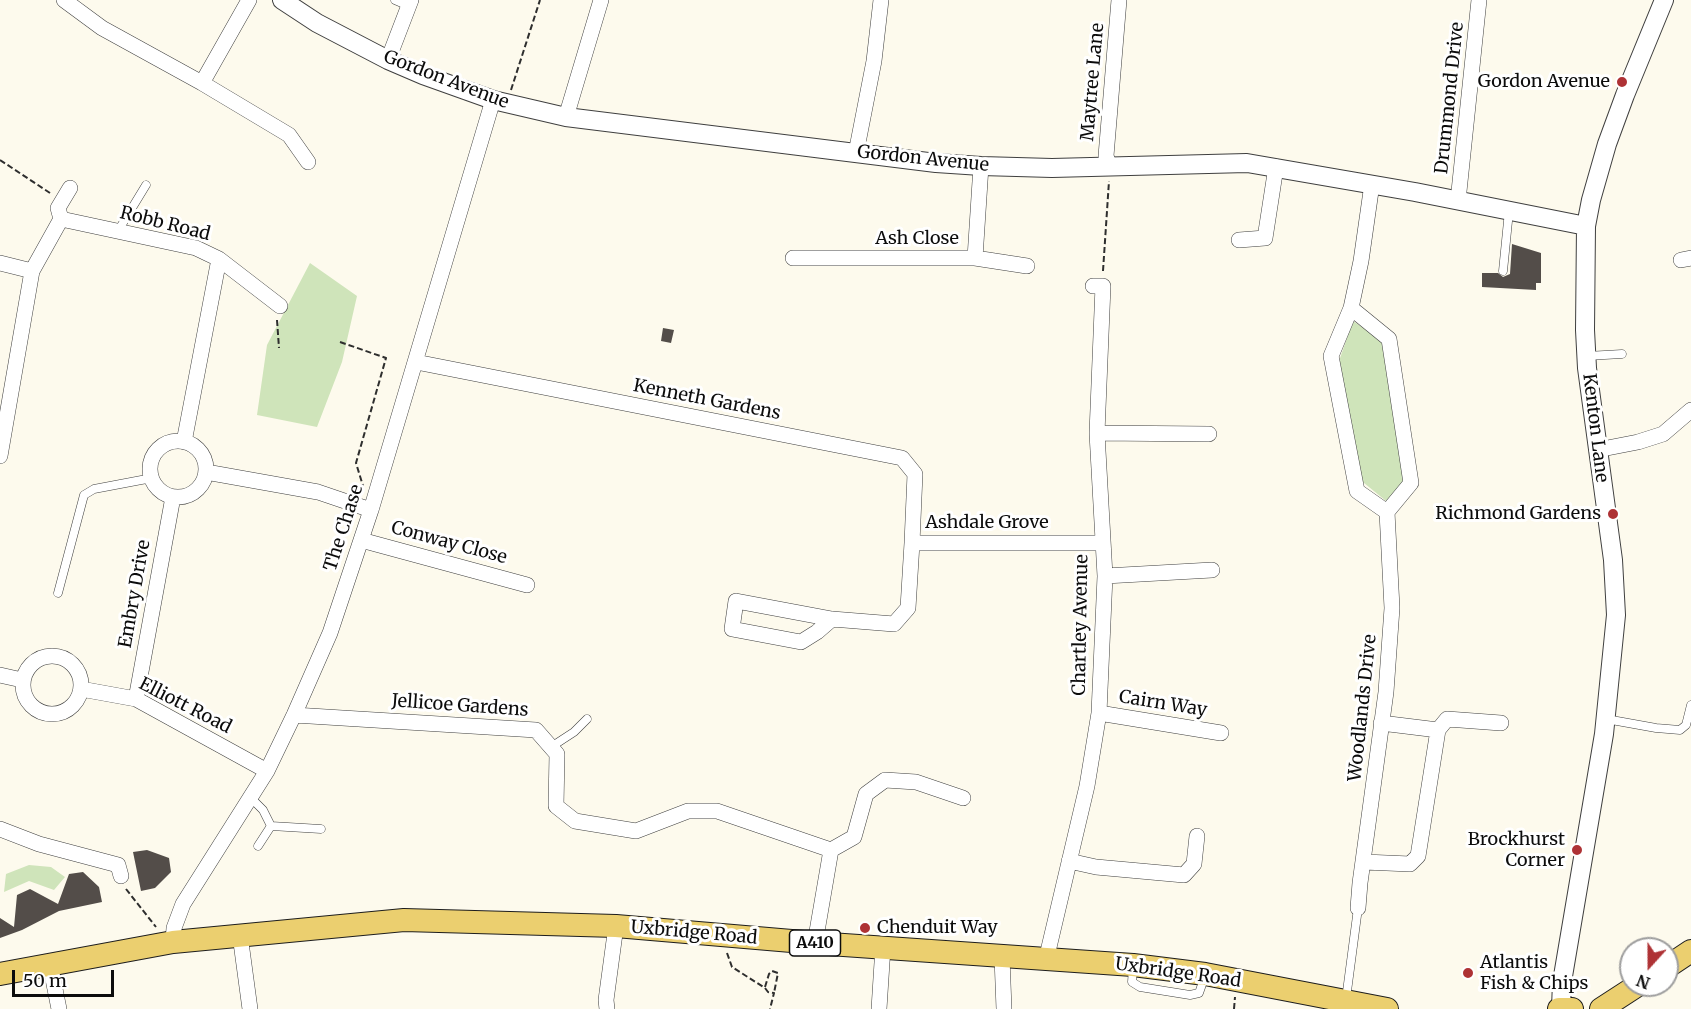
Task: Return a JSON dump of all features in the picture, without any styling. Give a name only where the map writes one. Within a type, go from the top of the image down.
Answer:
[{"type":"main road","name":"Uxbridge Road","points":[[0,974],[173,942],[404,920],[616,926],[815,943],[1133,965],[1205,974],[1338,1002],[1387,1009]]},
{"type":"main road","points":[[1601,1009],[1620,997]]},
{"type":"street","points":[[64,0],[102,28],[202,83],[289,135],[308,162]]},
{"type":"street","points":[[202,83],[249,0]]},
{"type":"street","name":"Gordon Avenue","points":[[282,0],[318,23],[388,60],[423,75],[500,102],[566,117],[936,163],[981,166],[1110,167],[1247,162],[1586,226]]},
{"type":"street","points":[[566,117],[601,0]]},
{"type":"street","points":[[856,153],[874,61],[881,0]]},
{"type":"street","name":"Maytree Lane","points":[[1110,167],[1106,156],[1119,0]]},
{"type":"street","name":"Drummond Drive","points":[[1458,201],[1479,0]]},
{"type":"street","name":"Kenton Lane","points":[[1564,1009],[1562,982],[1606,718],[1616,615],[1613,560],[1597,450],[1587,356],[1586,226],[1607,144],[1664,0]]},
{"type":"street","points":[[388,60],[405,2]]},
{"type":"street","name":"The Chase","points":[[173,942],[174,928],[183,904],[267,771],[330,633],[500,102]]},
{"type":"street","name":"Ash Close","points":[[975,258],[981,166]]},
{"type":"street","points":[[1239,240],[1265,238],[1276,167]]},
{"type":"street","points":[[1351,308],[1389,339],[1411,483],[1387,512],[1357,491],[1331,356],[1351,308],[1361,261],[1372,184]]},
{"type":"street","points":[[0,456],[32,271],[61,219],[58,208],[66,195]]},
{"type":"street","name":"Robb Road","points":[[61,219],[196,248],[219,259],[278,304]]},
{"type":"street","name":"Ash Close","points":[[793,258],[975,258],[1028,266]]},
{"type":"street","points":[[183,442],[219,259]]},
{"type":"street","points":[[0,263],[32,271]]},
{"type":"street","name":"Chartley Avenue","points":[[1046,960],[1087,786],[1099,713],[1105,576],[1097,433],[1098,286]]},
{"type":"street","name":"Kenneth Gardens","points":[[416,362],[902,458],[915,474],[912,543]]},
{"type":"street","points":[[1597,450],[1664,434],[1691,410]]},
{"type":"street","points":[[1097,433],[1209,435]]},
{"type":"street","points":[[183,442],[193,445],[200,452],[205,460],[206,472],[196,491],[188,495],[173,497],[156,486],[152,478],[151,466],[153,457],[159,449],[167,444],[183,442]]},
{"type":"street","points":[[206,472],[318,492],[371,510]]},
{"type":"street","name":"Embry Drive","points":[[136,699],[173,497]]},
{"type":"street","name":"Woodlands Drive","points":[[1358,908],[1386,692],[1392,608],[1387,512]]},
{"type":"street","name":"Conway Close","points":[[361,540],[527,585]]},
{"type":"street","name":"Ashdale Grove","points":[[832,619],[801,642],[732,629],[736,601],[832,619],[894,624],[908,608],[912,543],[1103,543]]},
{"type":"street","points":[[1105,576],[1212,570]]},
{"type":"street","points":[[57,656],[67,659],[75,666],[80,675],[81,689],[72,707],[49,715],[30,706],[25,697],[22,680],[26,670],[33,662],[42,657],[57,656]]},
{"type":"street","points":[[0,675],[22,680]]},
{"type":"street","name":"Elliott Road","points":[[81,689],[136,699],[267,771]]},
{"type":"street","name":"Cairn Way","points":[[1099,713],[1221,733]]},
{"type":"street","name":"Jellicoe Gardens","points":[[294,715],[536,730],[551,747]]},
{"type":"street","points":[[1364,862],[1410,864],[1418,856],[1438,730],[1447,720],[1501,723]]},
{"type":"street","points":[[1381,723],[1438,730]]},
{"type":"street","points":[[551,747],[557,754],[556,806],[575,821],[636,831],[688,811],[717,811],[831,850],[854,837],[866,794],[885,780],[916,782],[963,798]]},
{"type":"street","points":[[0,829],[39,844],[118,865],[121,876]]},
{"type":"street","points":[[1069,861],[1096,867],[1184,874],[1194,864],[1197,836]]},
{"type":"street","points":[[815,943],[831,850]]},
{"type":"street","points":[[607,1009],[606,1000],[616,926]]},
{"type":"street","points":[[240,935],[250,1009]]},
{"type":"street","points":[[879,1009],[883,947]]},
{"type":"street","points":[[1002,957],[1004,1009]]},
{"type":"street","points":[[50,964],[59,1009]]},
{"type":"lane","points":[[118,231],[146,185]]},
{"type":"lane","points":[[1503,271],[1509,211]]},
{"type":"lane","points":[[1587,356],[1622,354]]},
{"type":"lane","points":[[58,593],[84,495],[94,489],[152,478]]},
{"type":"lane","points":[[1606,718],[1656,728],[1680,730],[1686,725],[1691,705]]},
{"type":"lane","points":[[551,747],[574,732],[587,719]]},
{"type":"lane","points":[[250,797],[263,810],[271,826]]},
{"type":"lane","points":[[271,826],[321,829]]},
{"type":"lane","points":[[258,846],[271,826]]},
{"type":"lane","points":[[1338,1002],[1358,908]]},
{"type":"path","points":[[500,102],[540,0]]},
{"type":"path","points":[[0,160],[66,195]]},
{"type":"path","points":[[1098,286],[1110,167]]},
{"type":"path","points":[[278,304],[279,348]]},
{"type":"path","points":[[340,342],[386,358],[356,463],[371,510]]},
{"type":"path","points":[[121,876],[124,886],[160,933],[173,942]]},
{"type":"path","points":[[729,936],[727,952],[732,967],[768,992],[774,993]]},
{"type":"path","points":[[765,988],[769,974],[772,971],[778,973],[770,1009]]},
{"type":"green space","points":[[310,263],[357,296],[342,362],[317,427],[257,415],[267,345]]},
{"type":"green space","points":[[1353,321],[1385,342],[1405,480],[1386,501],[1358,478],[1339,361]]},
{"type":"green space","points":[[29,865],[51,867],[65,877],[54,890],[29,881],[4,892],[6,874]]},
{"type":"building","points":[[1512,244],[1541,253],[1541,283],[1536,283],[1536,290],[1482,287],[1482,273],[1498,273],[1503,277],[1510,274]]},
{"type":"building","points":[[663,328],[674,330],[671,343],[661,341]]},
{"type":"building","points":[[147,850],[169,858],[171,872],[155,888],[141,891],[133,852]]},
{"type":"building","points":[[83,872],[99,887],[102,902],[59,911],[22,930],[0,938],[0,918],[14,927],[17,895],[30,889],[58,904],[69,874]]},
{"type":"place","name":"Gordon Avenue","points":[[1622,82]]},
{"type":"place","name":"Richmond Gardens","points":[[1613,514]]},
{"type":"place","name":"Brockhurst Corner","points":[[1577,850]]},
{"type":"place","name":"Chenduit Way","points":[[865,928]]},
{"type":"place","name":"Atlantis Fish & Chips","points":[[1468,973]]}]
